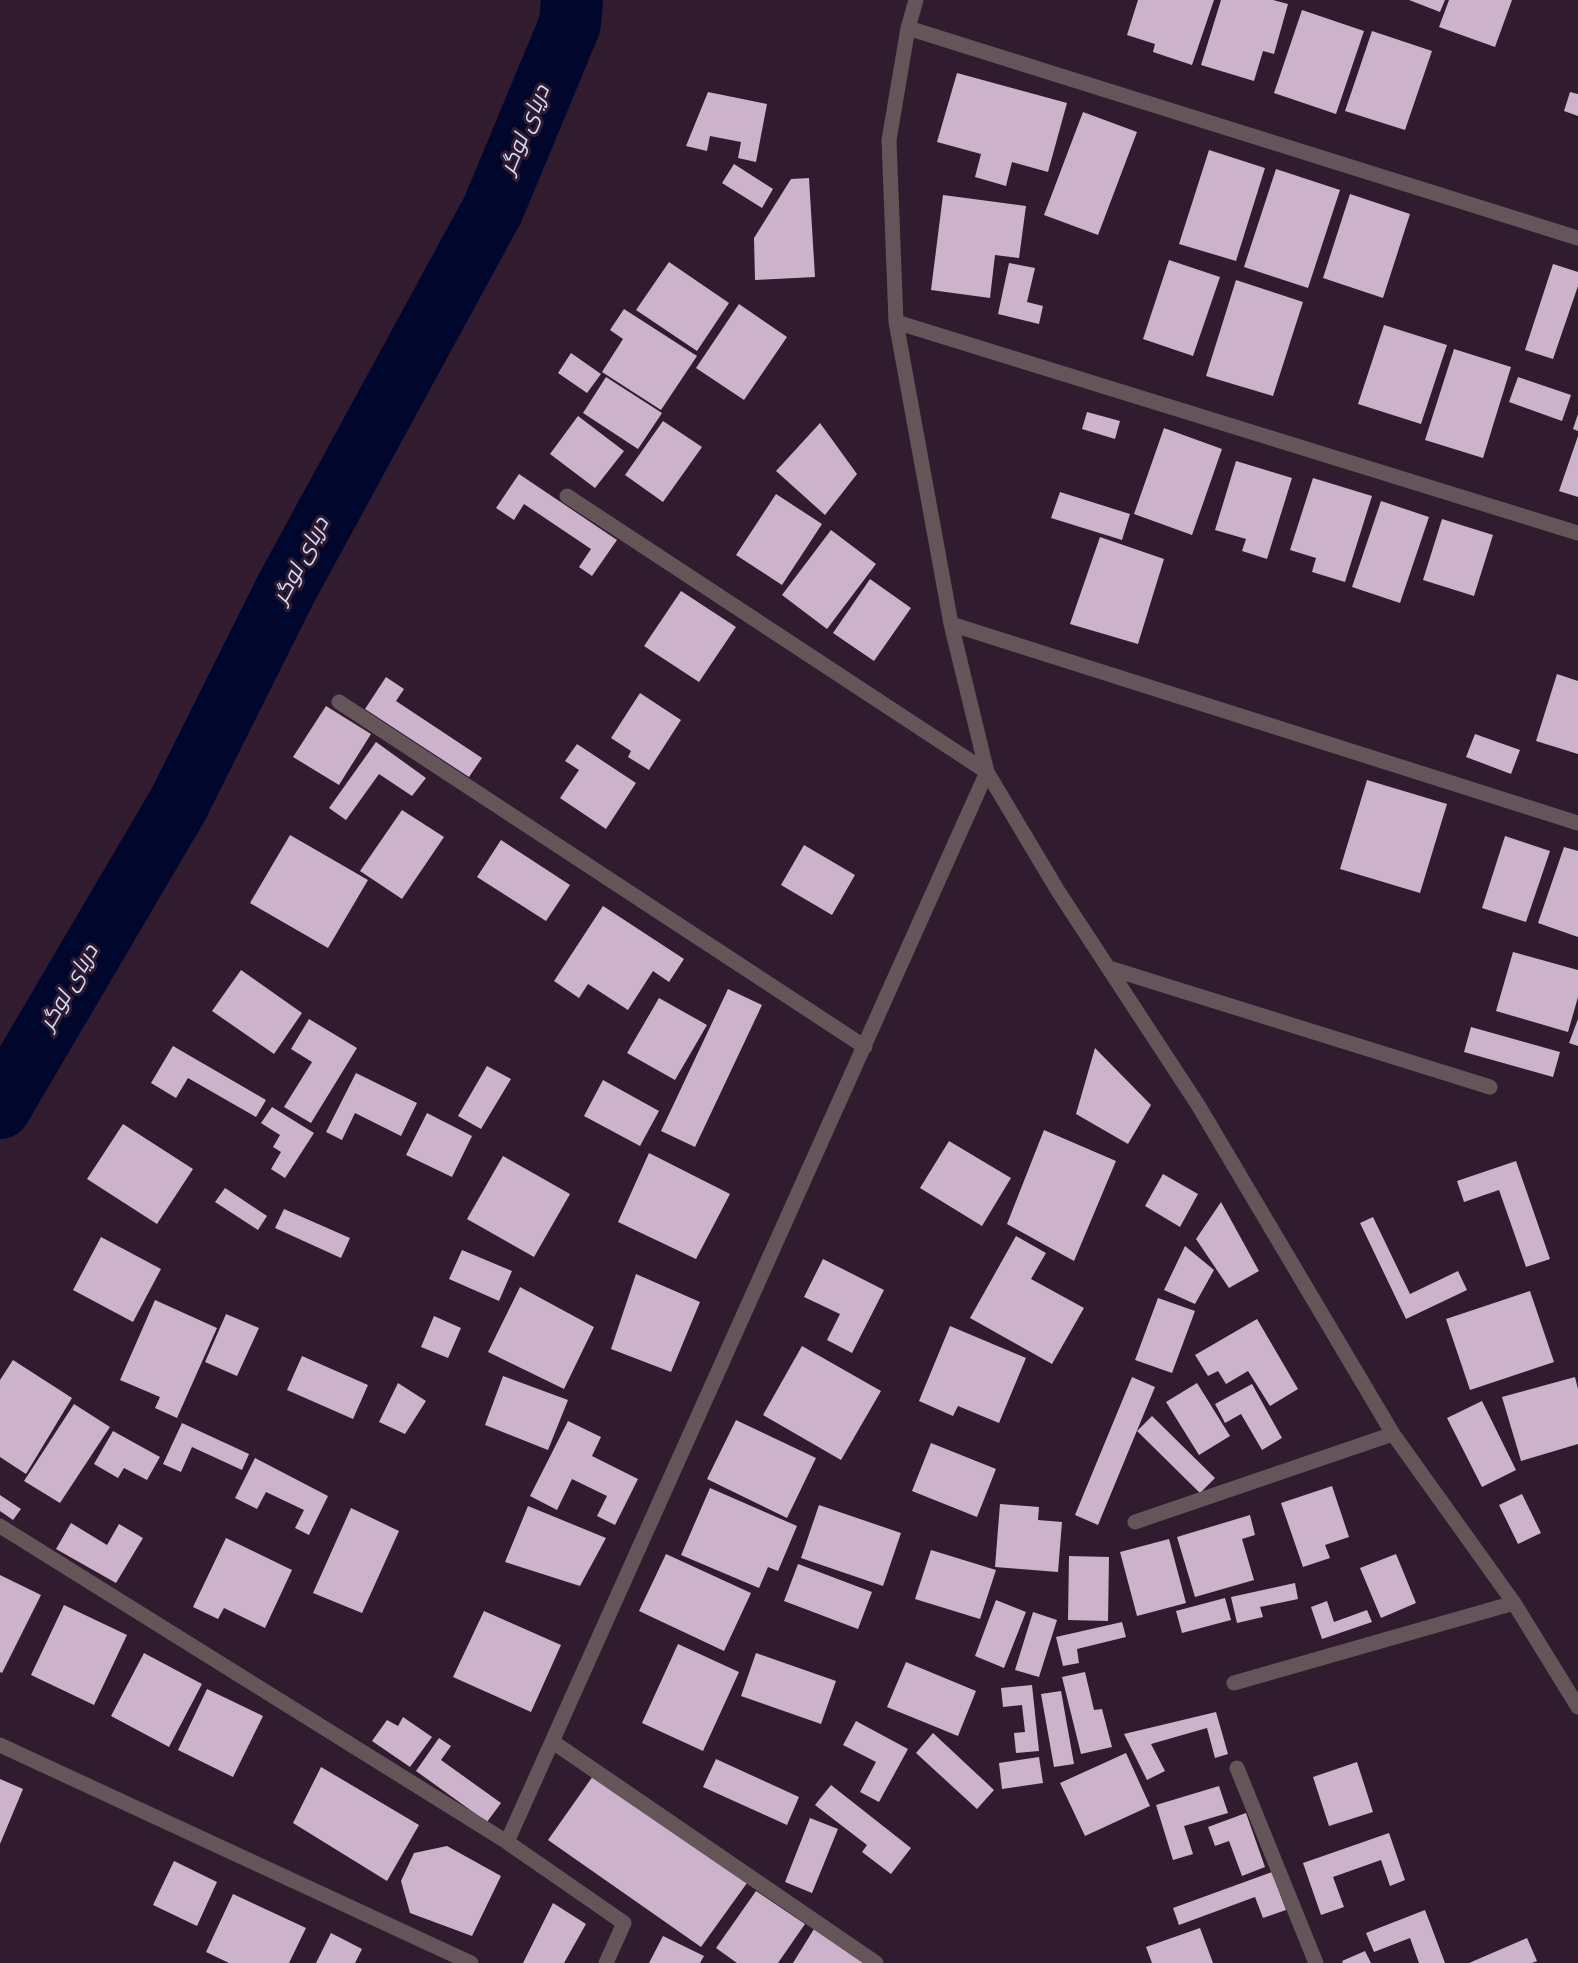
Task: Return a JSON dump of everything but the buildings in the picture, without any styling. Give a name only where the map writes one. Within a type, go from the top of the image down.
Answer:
[{"type":"street","points":[[916,0],[908,28],[889,140],[896,322],[951,624],[987,772],[1058,891],[1198,1106],[1393,1434],[1514,1603],[1578,1707]]},
{"type":"street","points":[[908,28],[1578,238]]},
{"type":"street","points":[[896,322],[1578,533]]},
{"type":"street","points":[[567,496],[987,772]]},
{"type":"street","points":[[951,624],[1578,823]]},
{"type":"street","points":[[339,702],[865,1047]]},
{"type":"street","points":[[507,1842],[987,772]]},
{"type":"street","points":[[1109,968],[1490,1087]]},
{"type":"street","points":[[1135,1522],[1393,1434]]},
{"type":"street","points":[[0,1526],[507,1842],[624,1923],[606,1963]]},
{"type":"street","points":[[1234,1683],[1514,1603]]},
{"type":"street","points":[[553,1742],[876,1963]]},
{"type":"street","points":[[0,1745],[471,1963]]},
{"type":"street","points":[[1238,1768],[1316,1963]]},
{"type":"waterway","name":"دریای لوگر","points":[[0,1108],[178,805],[286,589],[493,209],[570,24],[572,0]]}]
